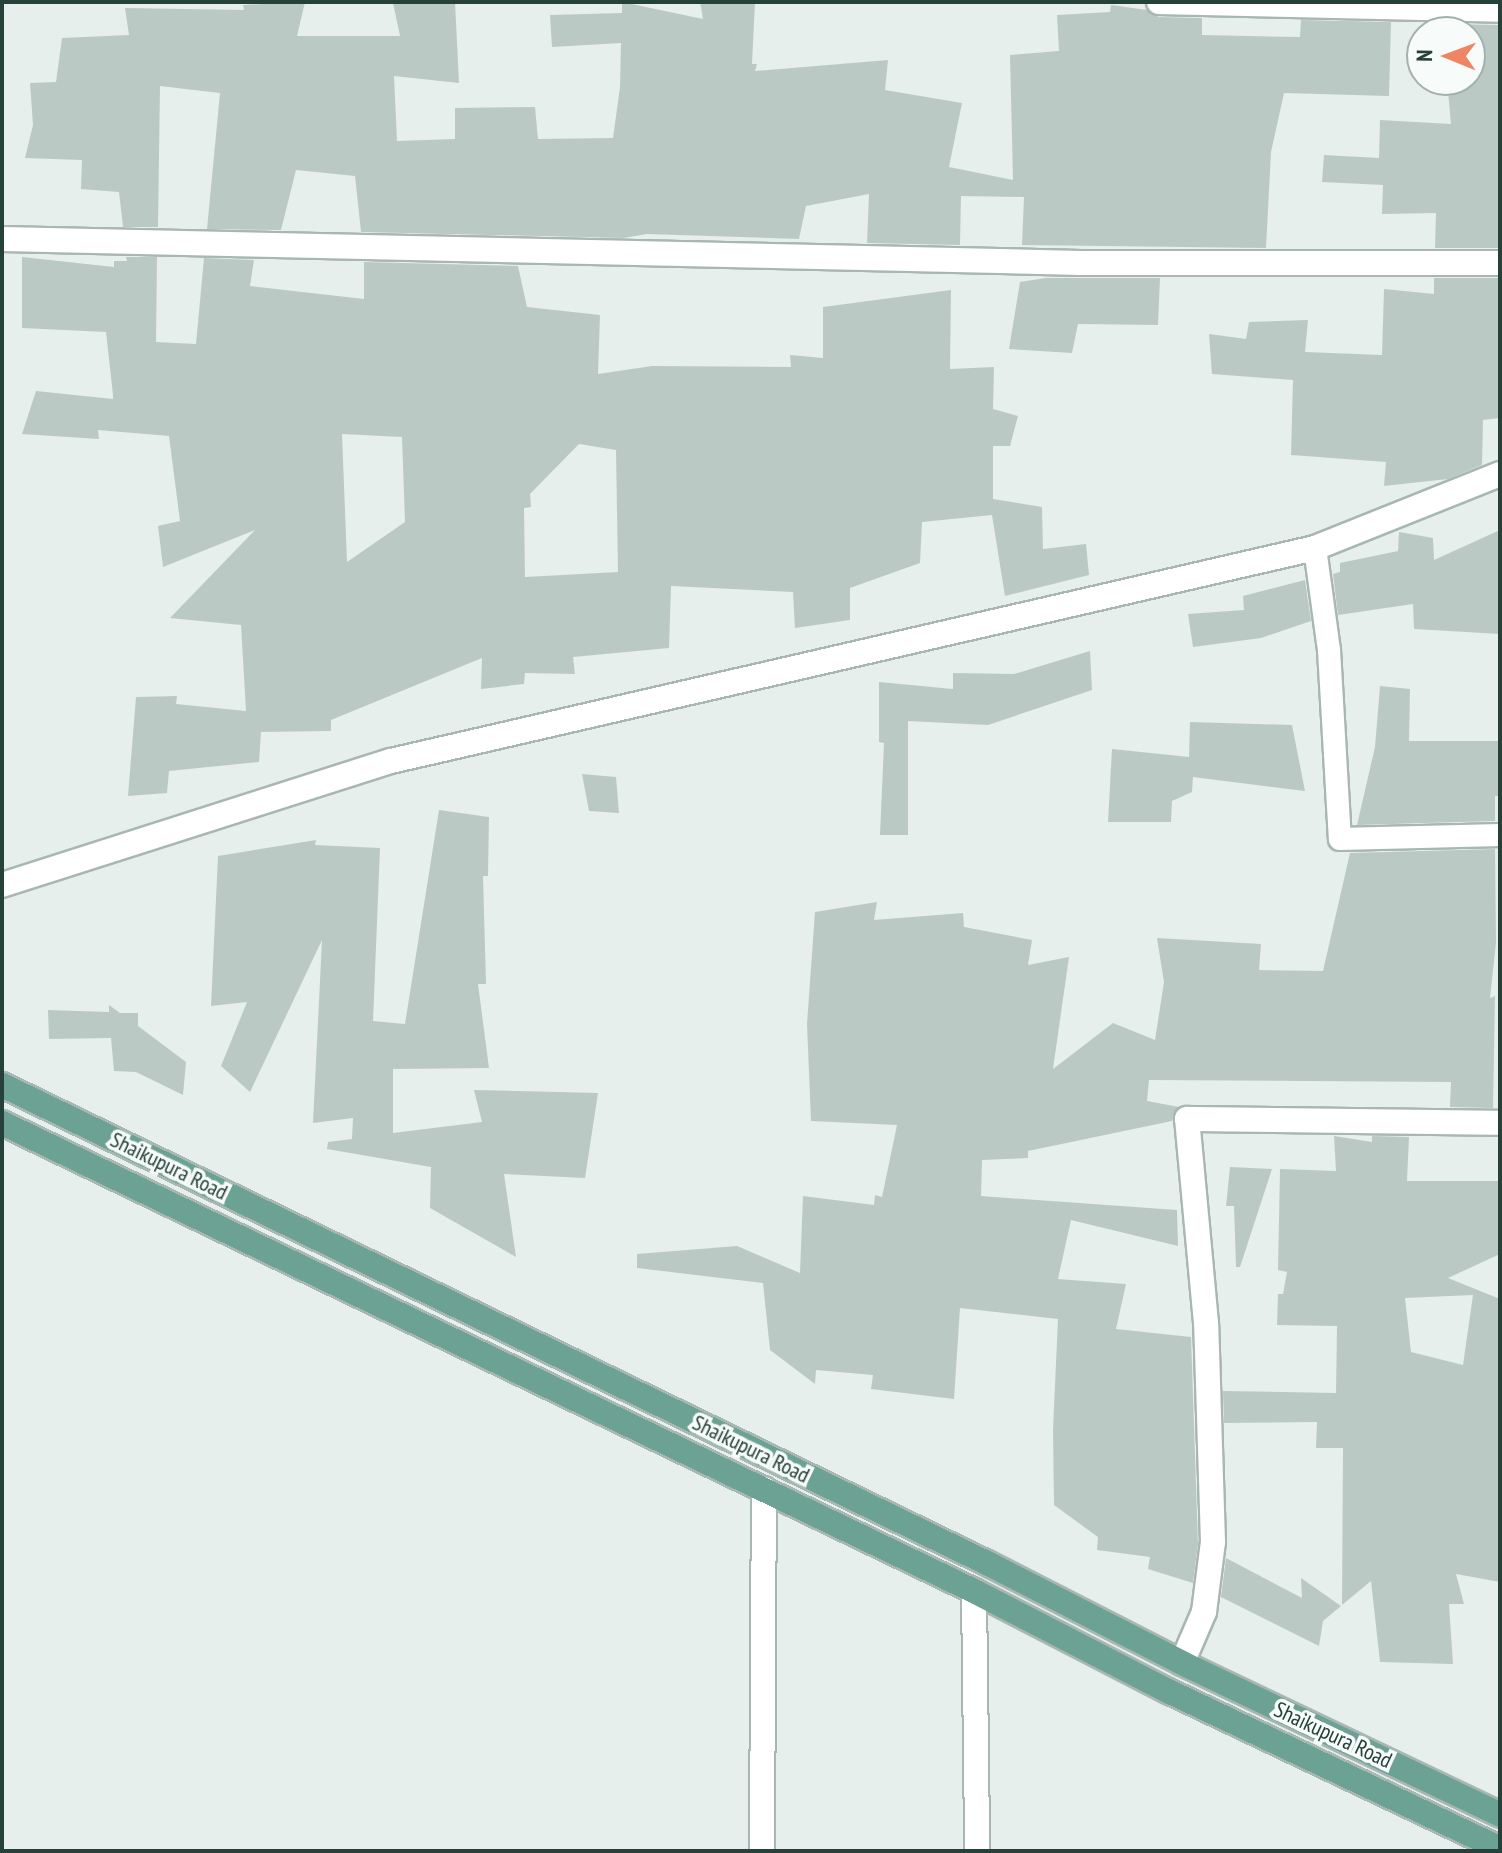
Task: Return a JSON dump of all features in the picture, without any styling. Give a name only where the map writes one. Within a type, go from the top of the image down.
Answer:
[{"type":"main road","name":"Shaikupura Road","points":[[2,1085],[987,1563],[1182,1663],[1500,1815]]},
{"type":"main road","name":"Shaikupura Road","points":[[2,1123],[764,1489],[974,1591],[1168,1691],[1500,1849]]},
{"type":"street","points":[[1159,2],[1500,10]]},
{"type":"street","points":[[2,239],[1081,263],[1500,263]]},
{"type":"street","points":[[2,885],[391,761],[1315,548],[1500,474]]},
{"type":"street","points":[[1182,1663],[1204,1612],[1213,1542],[1206,1323],[1187,1119],[1500,1123]]},
{"type":"street","points":[[762,1851],[764,1489]]},
{"type":"street","points":[[974,1591],[977,1851]]},
{"type":"lane","points":[[1315,548],[1329,650],[1340,839],[1500,835]]},
{"type":"building","points":[[305,2],[297,36],[400,36],[393,3],[455,2],[459,83],[394,76],[397,141],[455,139],[455,108],[535,107],[538,139],[613,138],[620,87],[621,43],[552,47],[550,15],[622,13],[622,2],[703,19],[700,2],[755,2],[752,64],[757,64],[755,71],[888,60],[885,90],[962,103],[949,167],[1013,180],[1010,55],[1059,51],[1057,15],[1110,12],[1111,5],[1147,10],[1159,17],[1202,18],[1202,35],[1300,37],[1301,20],[1391,22],[1389,96],[1284,93],[1271,152],[1266,248],[1022,245],[1024,197],[961,196],[960,245],[867,243],[869,194],[806,206],[799,239],[647,234],[623,238],[361,232],[355,176],[296,170],[281,230],[207,229],[220,93],[160,86],[158,227],[123,227],[119,192],[81,189],[82,160],[25,158],[33,125],[30,83],[56,82],[62,38],[129,35],[125,8],[244,10],[243,5]]},
{"type":"building","points":[[1486,25],[1500,25],[1500,248],[1435,248],[1436,213],[1382,214],[1383,185],[1322,182],[1324,155],[1379,158],[1380,120],[1451,124],[1448,96],[1486,96]]},
{"type":"building","points":[[22,257],[114,267],[114,261],[127,261],[126,257],[157,257],[156,342],[196,344],[204,258],[254,260],[250,286],[364,299],[364,262],[518,266],[527,307],[600,315],[598,374],[652,366],[791,367],[790,355],[823,358],[823,307],[951,290],[950,369],[994,367],[993,409],[1018,416],[1010,446],[993,446],[993,499],[1042,507],[1043,549],[1086,544],[1089,575],[1005,596],[992,515],[922,522],[920,563],[850,588],[850,620],[795,628],[793,592],[671,586],[669,648],[573,657],[575,674],[525,673],[524,684],[481,689],[482,658],[331,720],[331,731],[261,732],[259,762],[169,771],[167,793],[128,796],[136,697],[177,696],[176,704],[246,711],[241,625],[170,618],[255,530],[163,567],[158,526],[180,521],[169,436],[98,430],[99,439],[22,434],[36,391],[113,399],[113,395],[106,332],[22,328]],"holes":[[[342,434],[402,437],[405,522],[347,562]],[[579,444],[616,450],[618,572],[525,577],[524,508],[531,507],[530,494]]]},
{"type":"building","points":[[1046,278],[1160,278],[1158,325],[1078,324],[1072,353],[1009,349],[1020,282]]},
{"type":"building","points":[[1434,278],[1500,278],[1500,418],[1483,420],[1482,465],[1448,479],[1384,486],[1386,462],[1291,455],[1293,380],[1212,374],[1209,334],[1246,339],[1249,322],[1308,320],[1305,352],[1382,355],[1384,289],[1434,294]]},
{"type":"building","points":[[1500,530],[1500,634],[1414,629],[1413,604],[1338,615],[1333,574],[1340,572],[1340,563],[1398,551],[1399,532],[1433,538],[1434,560]]},
{"type":"building","points":[[1305,580],[1311,621],[1261,638],[1193,647],[1188,614],[1244,610],[1243,596]]},
{"type":"building","points":[[1090,651],[1092,690],[988,725],[908,721],[908,835],[880,835],[884,743],[879,742],[879,682],[953,689],[953,673],[1014,674]]},
{"type":"building","points":[[1380,686],[1410,689],[1409,741],[1500,741],[1500,796],[1495,796],[1495,821],[1357,825],[1375,747]]},
{"type":"building","points":[[1190,722],[1292,725],[1305,791],[1193,777],[1192,792],[1172,801],[1171,822],[1108,822],[1112,749],[1189,757]]},
{"type":"building","points":[[582,774],[616,777],[619,813],[589,811]]},
{"type":"building","points":[[439,810],[489,817],[488,876],[483,876],[486,984],[478,984],[489,1068],[393,1069],[393,1133],[482,1122],[474,1090],[598,1093],[585,1178],[504,1174],[516,1257],[430,1208],[431,1167],[327,1149],[328,1142],[352,1139],[353,1118],[313,1123],[322,940],[250,1092],[221,1066],[247,1002],[211,1006],[218,856],[316,840],[315,845],[380,848],[373,1021],[405,1024]]},
{"type":"building","points":[[1495,849],[1496,943],[1490,998],[1495,996],[1493,1108],[1450,1107],[1451,1082],[1149,1080],[1147,1101],[1179,1107],[1172,1121],[1028,1151],[1028,1158],[982,1160],[981,1196],[1177,1210],[1178,1246],[1071,1220],[1058,1279],[1126,1284],[1116,1329],[1191,1337],[1198,1544],[1193,1583],[1148,1569],[1150,1557],[1097,1550],[1098,1537],[1054,1505],[1053,1429],[1058,1319],[960,1308],[954,1399],[871,1389],[873,1375],[816,1370],[815,1384],[770,1350],[763,1283],[637,1268],[637,1254],[737,1246],[800,1273],[803,1196],[874,1205],[875,1195],[882,1197],[897,1125],[811,1121],[807,1024],[815,912],[877,902],[874,920],[963,913],[964,927],[1032,940],[1028,965],[1069,957],[1053,1069],[1113,1023],[1155,1040],[1164,982],[1157,938],[1261,944],[1259,970],[1323,971],[1350,853]]},
{"type":"building","points":[[109,1005],[120,1013],[138,1013],[138,1026],[186,1062],[183,1095],[136,1072],[114,1071],[111,1038],[49,1039],[48,1010],[109,1012]]},
{"type":"building","points":[[1334,1136],[1372,1142],[1372,1136],[1409,1137],[1407,1181],[1500,1181],[1500,1254],[1448,1278],[1500,1299],[1500,1582],[1456,1574],[1464,1604],[1449,1604],[1453,1664],[1380,1662],[1371,1581],[1342,1605],[1343,1448],[1316,1448],[1317,1422],[1224,1423],[1223,1391],[1336,1393],[1337,1326],[1277,1325],[1278,1294],[1283,1294],[1287,1272],[1278,1270],[1280,1169],[1336,1171]],"holes":[[[1473,1295],[1463,1365],[1411,1352],[1405,1298]]]},
{"type":"building","points":[[1230,1167],[1272,1169],[1240,1267],[1236,1267],[1234,1206],[1226,1206]]},
{"type":"building","points":[[1226,1558],[1302,1598],[1301,1578],[1341,1606],[1323,1621],[1319,1646],[1221,1597]]}]
